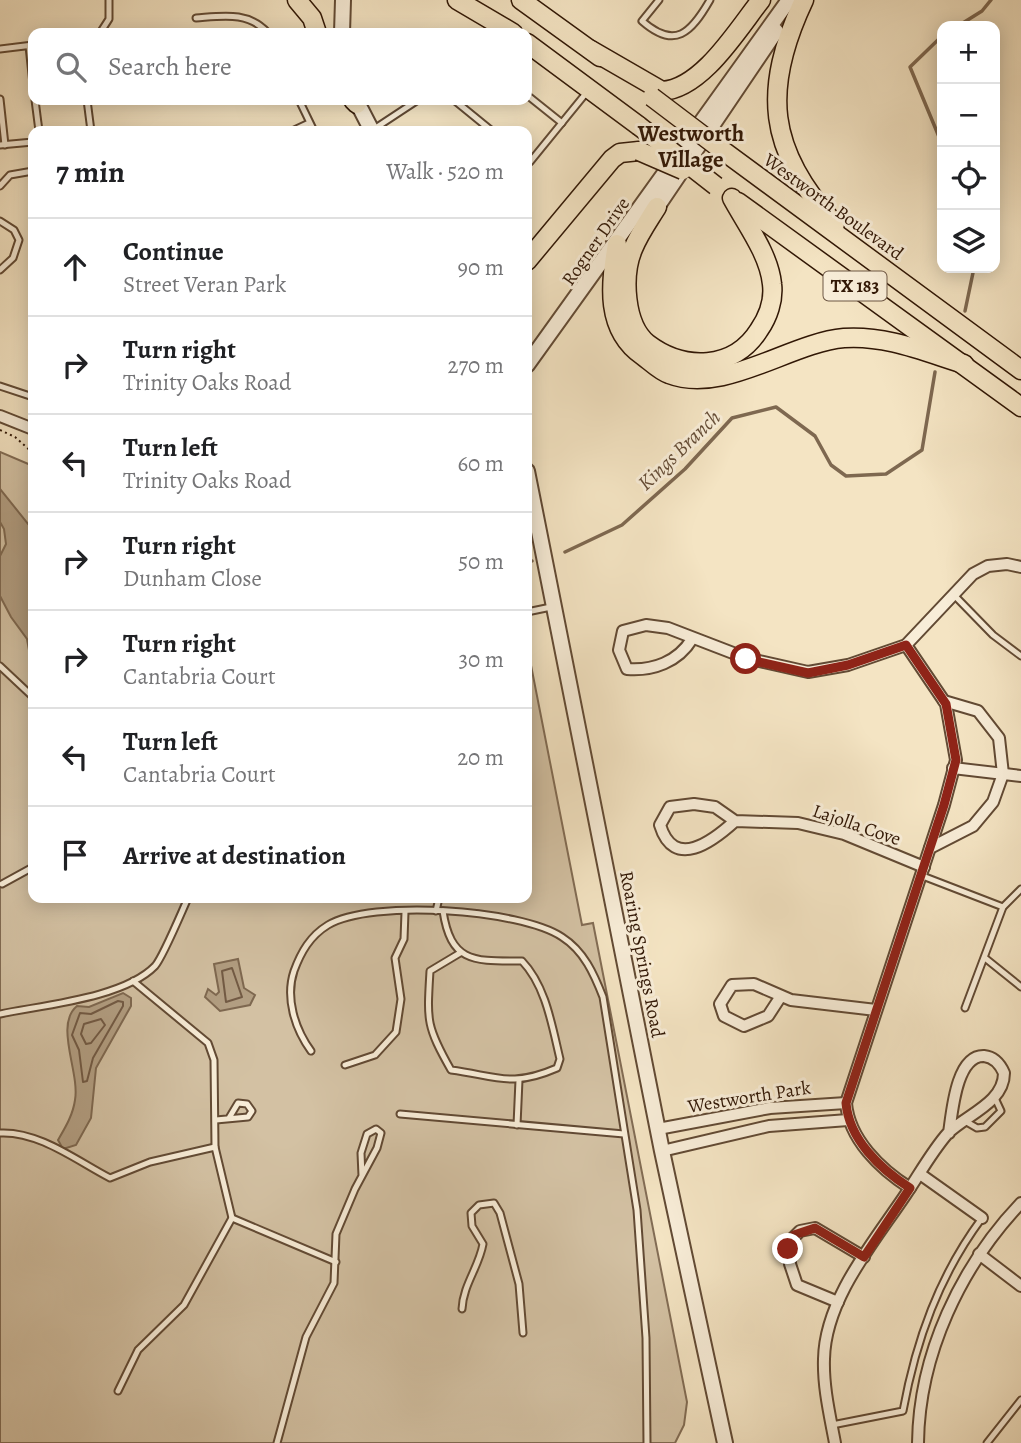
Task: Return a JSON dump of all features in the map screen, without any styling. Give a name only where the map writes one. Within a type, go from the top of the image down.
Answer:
[{"type":"main road","points":[[297,0],[312,18],[315,28]]},
{"type":"main road","points":[[457,0],[497,28]]},
{"type":"main road","points":[[501,28],[518,0]]},
{"type":"main road","name":"Westworth Boulevard","points":[[518,0],[591,50],[718,148],[1021,370]]},
{"type":"main road","points":[[591,50],[662,91],[674,90],[702,73],[761,0]]},
{"type":"main road","points":[[804,0],[792,25],[779,72],[777,117],[784,146],[797,174],[820,208],[858,249]]},
{"type":"main road","name":"TX 183","points":[[532,47],[732,198],[1021,407]]},
{"type":"main road","points":[[532,255],[612,159],[620,153],[639,151],[716,186]]},
{"type":"main road","points":[[657,207],[632,249],[626,281],[631,315],[646,342],[676,359],[711,364],[729,358],[744,348],[766,319],[771,301],[772,284],[761,251],[732,198]]},
{"type":"main road","points":[[617,244],[611,280],[614,320],[636,351],[668,374],[691,379],[715,377],[813,343],[843,338],[868,338],[900,344],[964,364]]},
{"type":"street","points":[[342,0],[342,28]]},
{"type":"street","name":"Rogner Drive","points":[[532,358],[617,244],[789,0]]},
{"type":"street","name":"Rogner Drive","points":[[657,207],[797,0]]},
{"type":"street","points":[[357,105],[369,126]]},
{"type":"street","points":[[0,416],[28,427]]},
{"type":"street","name":"Roaring Springs Road","points":[[532,505],[662,1151],[725,1443]]},
{"type":"street","points":[[692,639],[684,652],[644,670],[627,669],[619,650],[623,631],[646,625],[668,628],[746,659],[808,673],[848,665],[906,645],[973,574],[988,566],[1007,564],[1021,567]]},
{"type":"street","points":[[906,645],[944,701],[956,760],[930,848],[846,1103],[848,1120],[873,1157],[910,1188]]},
{"type":"street","points":[[930,848],[973,826],[993,802],[1003,774],[999,738],[978,711],[944,701]]},
{"type":"street","points":[[953,768],[1021,776]]},
{"type":"street","name":"Lajolla Cove","points":[[735,821],[714,840],[697,849],[678,848],[664,838],[660,825],[670,807],[694,804],[715,807],[735,821],[798,823],[844,834],[922,871]]},
{"type":"street","points":[[782,996],[768,1016],[744,1026],[724,1016],[720,1004],[732,985],[754,984],[782,996],[791,1000],[876,1010]]},
{"type":"street","points":[[835,1443],[823,1357],[829,1325],[838,1302],[864,1257],[949,1133],[994,1096],[1003,1084],[1002,1069],[988,1057],[975,1058],[968,1063],[958,1082],[949,1133]]},
{"type":"street","name":"Westworth Park","points":[[658,1129],[770,1108],[846,1103]]},
{"type":"street","name":"Westworth Park","points":[[662,1151],[769,1126],[848,1120]]},
{"type":"street","points":[[920,1174],[982,1218]]},
{"type":"street","points":[[918,1443],[920,1410],[938,1338],[951,1302],[997,1228],[1021,1203]]},
{"type":"street","points":[[838,1302],[797,1285],[790,1264],[790,1241],[800,1231],[815,1228],[864,1257]]},
{"type":"street","points":[[979,1254],[1021,1286]]},
{"type":"lane","points":[[103,28],[109,19],[109,0]]},
{"type":"lane","points":[[659,0],[642,22],[655,33],[674,38],[682,35],[709,0]]},
{"type":"lane","points":[[196,18],[236,15],[256,22],[263,28]]},
{"type":"lane","points":[[0,49],[28,45]]},
{"type":"lane","points":[[532,160],[589,90]]},
{"type":"lane","points":[[0,99],[3,145],[28,142]]},
{"type":"lane","points":[[532,99],[562,123]]},
{"type":"lane","points":[[36,105],[38,126]]},
{"type":"lane","points":[[88,105],[90,126]]},
{"type":"lane","points":[[301,105],[311,126]]},
{"type":"lane","points":[[379,126],[411,105]]},
{"type":"lane","points":[[460,105],[486,126]]},
{"type":"lane","points":[[303,126],[309,123]]},
{"type":"lane","points":[[0,186],[10,176],[28,173]]},
{"type":"lane","points":[[0,221],[14,230],[19,240],[13,258],[0,270]]},
{"type":"lane","points":[[0,386],[28,395]]},
{"type":"lane","points":[[953,594],[993,635],[1021,656]]},
{"type":"lane","points":[[532,610],[554,607]]},
{"type":"lane","points":[[1,669],[28,693]]},
{"type":"lane","points":[[2,884],[28,870]]},
{"type":"lane","points":[[922,871],[1003,907]]},
{"type":"lane","points":[[965,1008],[1003,907],[1021,889]]},
{"type":"lane","points":[[0,1014],[71,1000],[133,981],[158,963],[186,903]]},
{"type":"lane","points":[[439,903],[449,942],[460,953],[484,960],[522,961],[541,986],[560,1059],[557,1068],[532,1079],[519,1080],[501,1080],[452,1070],[435,1041],[427,1019],[430,971],[460,953]]},
{"type":"lane","points":[[312,1051],[295,1023],[290,982],[300,954],[328,925],[347,917],[371,911],[440,911],[506,918],[544,927],[563,937],[581,953],[593,971],[603,997],[639,1236],[646,1338],[647,1443]]},
{"type":"lane","points":[[345,1065],[375,1055],[396,1032],[401,999],[395,958],[404,939],[405,912]]},
{"type":"lane","points":[[985,958],[1021,987]]},
{"type":"lane","points":[[133,981],[208,1043],[214,1060],[215,1147],[232,1217]]},
{"type":"lane","points":[[517,1125],[519,1080]]},
{"type":"lane","points":[[965,1121],[977,1128],[985,1127],[1001,1111],[994,1096]]},
{"type":"lane","points":[[400,1114],[624,1134]]},
{"type":"lane","points":[[216,1120],[229,1118]]},
{"type":"lane","points":[[277,1443],[306,1337],[329,1297],[336,1262],[336,1234],[377,1148],[381,1133],[376,1129],[367,1134],[361,1153],[362,1176]]},
{"type":"lane","points":[[0,1133],[24,1136],[52,1147],[110,1178],[150,1162],[215,1147]]},
{"type":"lane","points":[[461,1309],[464,1290],[481,1256],[483,1244],[472,1226],[471,1213],[479,1205],[494,1203],[500,1213],[519,1284],[523,1333]]},
{"type":"lane","points":[[232,1217],[336,1262]]},
{"type":"lane","points":[[118,1391],[138,1350],[184,1305],[232,1217]]},
{"type":"lane","points":[[832,1425],[903,1410],[910,1369],[922,1329],[961,1245],[982,1218]]},
{"type":"lane","points":[[987,1443],[1021,1400]]},
{"type":"path","points":[[0,430],[15,436],[28,448]]},
{"type":"shaded area","points":[[0,452],[28,464],[28,903],[532,903],[532,670],[582,925],[593,923],[687,1402],[684,1425],[675,1443],[0,1443]]},
{"type":"water","points":[[0,489],[28,524],[28,645],[0,596],[0,556],[6,544],[0,522]]},
{"type":"water","points":[[238,959],[244,988],[255,995],[250,1005],[220,1011],[205,997],[208,989],[216,995],[219,992],[214,964]]},
{"type":"water","points":[[123,993],[131,998],[131,1006],[96,1068],[91,1118],[76,1145],[63,1149],[58,1140],[71,1116],[76,1089],[68,1037],[71,1014],[77,1006],[89,1007]]},
{"type":"waterway","name":"Kings Branch","points":[[966,21],[982,11],[991,0]]},
{"type":"waterway","name":"Kings Branch","points":[[937,41],[910,67],[937,132]]},
{"type":"waterway","name":"Kings Branch","points":[[965,311],[973,273]]},
{"type":"waterway","name":"Kings Branch","points":[[565,552],[622,525],[685,469],[732,418],[776,407],[815,436],[831,465],[846,476],[886,474],[922,450],[935,372]]},
{"type":"district","name":"Westworth Village","points":[[691,146]]},
{"type":"route","points":[[746,659],[808,673],[848,665],[906,645],[946,704],[956,760],[944,805],[848,1090],[846,1103],[848,1120],[873,1157],[894,1178],[910,1188],[864,1257],[815,1228],[794,1235],[788,1249]]}]
